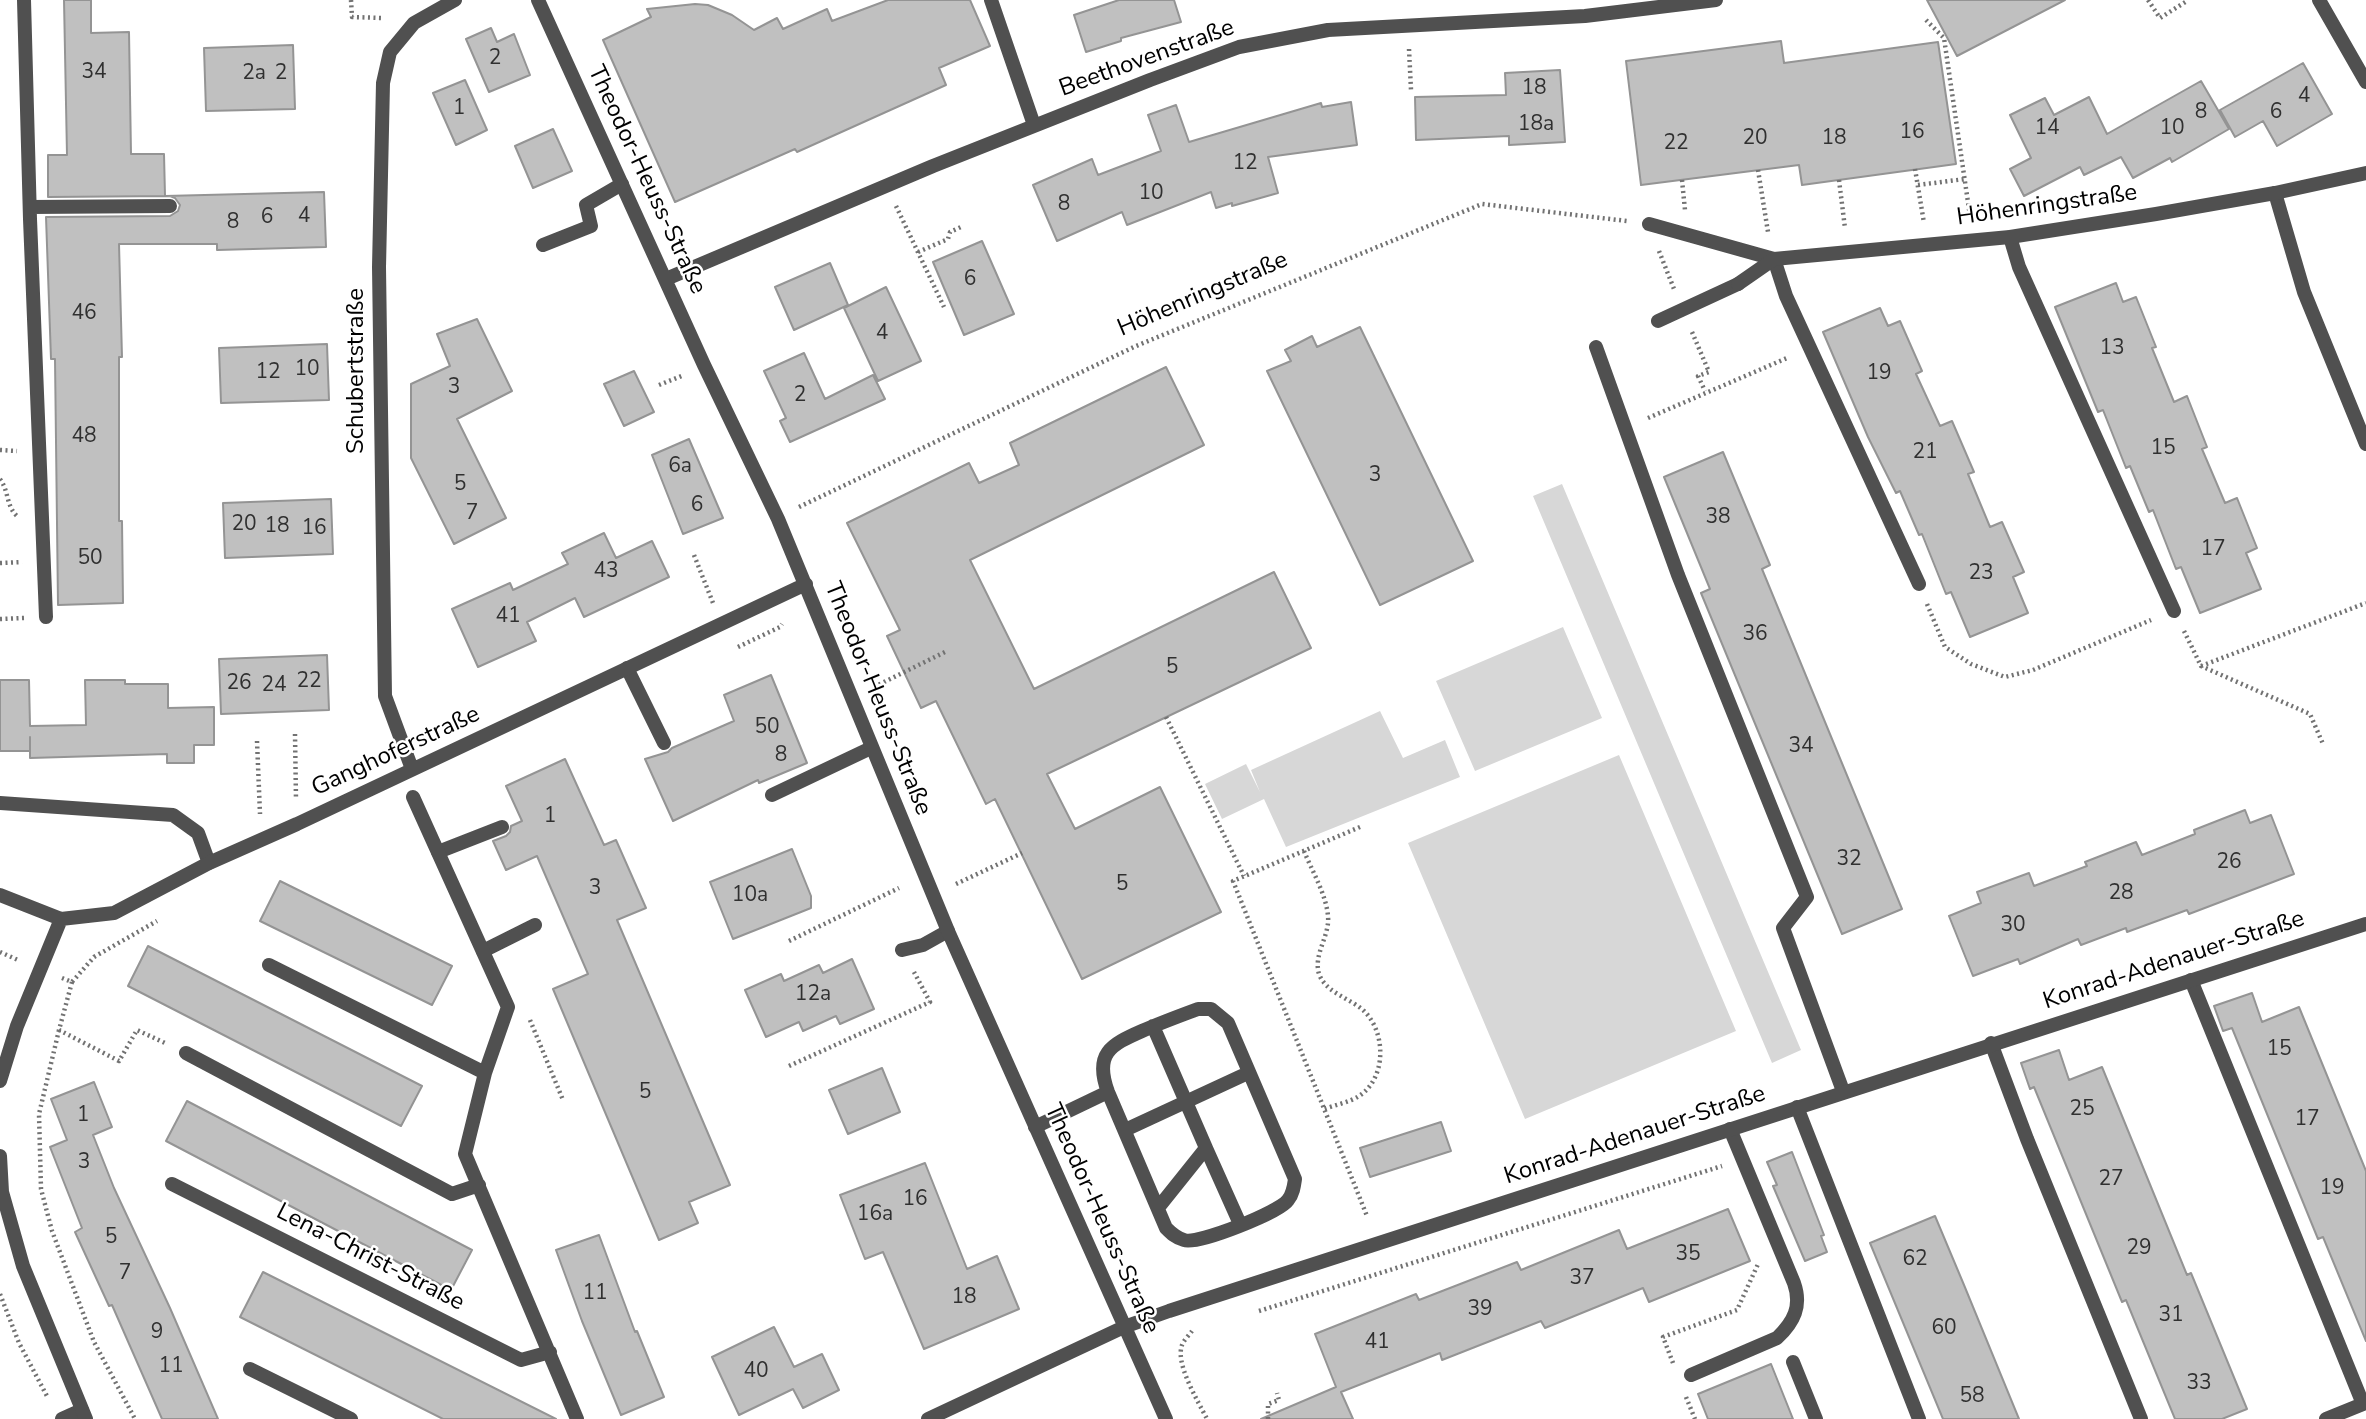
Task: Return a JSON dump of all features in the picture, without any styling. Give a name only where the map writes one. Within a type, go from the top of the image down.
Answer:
[{"type":"street","points":[[24,0],[46,617]]},
{"type":"street","name":"Schubertstraße","points":[[412,769],[385,696],[379,280],[383,83],[390,52],[414,23],[455,0]]},
{"type":"street","name":"Theodor-Heuss-Straße","points":[[538,0],[806,584],[933,896],[1166,1419]]},
{"type":"street","points":[[991,0],[1034,125]]},
{"type":"street","name":"Beethovenstraße","points":[[666,279],[1034,125],[1239,47],[1328,30],[1585,16],[1716,0]]},
{"type":"street","points":[[2319,0],[2366,82]]},
{"type":"street","name":"Höhenringstraße","points":[[1774,258],[2010,237],[2275,193],[2366,173]]},
{"type":"street","points":[[543,244],[590,226],[586,205],[622,184]]},
{"type":"street","points":[[2275,193],[2304,292],[2366,444]]},
{"type":"street","points":[[30,207],[170,206]]},
{"type":"street","points":[[1649,224],[1774,258]]},
{"type":"street","points":[[2010,237],[2019,267],[2174,611]]},
{"type":"street","points":[[1658,321],[1738,284],[1774,258]]},
{"type":"street","points":[[1774,258],[1786,296],[1919,584]]},
{"type":"street","points":[[1596,347],[1678,575],[1807,897],[1783,928],[1843,1091]]},
{"type":"street","name":"Ganghoferstraße","points":[[0,895],[61,919],[114,913],[209,863],[806,584]]},
{"type":"street","points":[[627,668],[664,743]]},
{"type":"street","points":[[772,795],[871,748]]},
{"type":"street","points":[[413,797],[508,1007],[485,1073],[465,1154],[577,1419]]},
{"type":"street","points":[[0,803],[173,815],[198,833],[209,863]]},
{"type":"street","points":[[438,852],[502,827]]},
{"type":"street","points":[[0,1081],[18,1026],[61,919]]},
{"type":"street","name":"Konrad-Adenauer-Straße","points":[[928,1419],[1124,1327],[1169,1311],[1991,1043],[2366,924]]},
{"type":"street","points":[[483,951],[535,925]]},
{"type":"street","points":[[902,950],[923,945],[948,930]]},
{"type":"street","points":[[269,965],[485,1073]]},
{"type":"street","points":[[2191,980],[2364,1403],[2326,1419]]},
{"type":"street","points":[[1198,1009],[1211,1009],[1228,1023],[1248,1073],[1295,1179],[1294,1189],[1289,1200],[1281,1207],[1201,1240],[1183,1240],[1166,1228],[1108,1092],[1103,1069],[1105,1058],[1111,1047],[1118,1042],[1198,1009]]},
{"type":"street","points":[[1153,1026],[1240,1224]]},
{"type":"street","points":[[1991,1043],[2027,1139],[2141,1419]]},
{"type":"street","points":[[186,1053],[452,1194],[479,1185]]},
{"type":"street","points":[[1125,1130],[1248,1073]]},
{"type":"street","points":[[1035,1127],[1108,1092]]},
{"type":"street","points":[[1797,1107],[1919,1419]]},
{"type":"street","points":[[1684,1374],[1777,1338],[1791,1322],[1798,1305],[1797,1290],[1730,1129]]},
{"type":"street","points":[[1158,1208],[1206,1148]]},
{"type":"street","points":[[0,1156],[2,1192],[23,1266],[84,1414],[58,1414]]},
{"type":"street","name":"Lena-Christ-Straße","points":[[172,1184],[521,1360],[550,1352]]},
{"type":"street","points":[[1793,1362],[1816,1419]]},
{"type":"street","points":[[250,1369],[351,1419]]},
{"type":"path","points":[[351,0],[352,18],[381,18]]},
{"type":"path","points":[[2148,0],[2160,18],[2187,1]]},
{"type":"path","points":[[1926,20],[1944,38],[1971,220]]},
{"type":"path","points":[[1407,25],[1411,90]]},
{"type":"path","points":[[1915,169],[1925,225]]},
{"type":"path","points":[[1758,170],[1769,236]]},
{"type":"path","points":[[1918,185],[1965,179]]},
{"type":"path","points":[[1682,180],[1686,213]]},
{"type":"path","points":[[1839,180],[1845,234]]},
{"type":"path","points":[[894,201],[944,307]]},
{"type":"path","name":"Höhenringstraße","points":[[795,509],[1136,346],[1482,204],[1649,224]]},
{"type":"path","points":[[918,252],[948,239],[950,232],[961,228]]},
{"type":"path","points":[[1625,428],[1705,391],[1811,348]]},
{"type":"path","points":[[694,555],[721,624]]},
{"type":"path","points":[[1919,584],[1945,647],[1971,664],[2005,677],[2033,670],[2174,611],[2201,666],[2310,714],[2323,744]]},
{"type":"path","points":[[2201,666],[2366,603]]},
{"type":"path","points":[[870,689],[947,651]]},
{"type":"path","points":[[1166,717],[1244,876]]},
{"type":"path","points":[[295,734],[297,824]]},
{"type":"path","points":[[257,741],[261,840]]},
{"type":"path","points":[[1360,827],[1233,881],[1367,1216]]},
{"type":"path","points":[[1304,851],[1324,899],[1328,917],[1318,959],[1319,973],[1325,984],[1363,1010],[1374,1022],[1379,1034],[1380,1065],[1367,1089],[1359,1097],[1324,1109]]},
{"type":"path","points":[[933,896],[1022,853]]},
{"type":"path","points":[[789,941],[899,888]]},
{"type":"path","points":[[789,1066],[930,1002],[902,950]]},
{"type":"path","points":[[72,982],[39,1114],[41,1189],[52,1231],[94,1342],[135,1419]]},
{"type":"path","points":[[508,1007],[528,1016],[563,1100]]},
{"type":"path","points":[[59,1030],[118,1061],[137,1030],[186,1053]]},
{"type":"path","points":[[1258,1311],[1721,1166],[1739,1152]]},
{"type":"path","points":[[1721,1166],[1726,1178]]},
{"type":"path","points":[[1684,1374],[1663,1337],[1737,1310],[1760,1258]]},
{"type":"path","points":[[0,1294],[19,1343],[58,1414]]},
{"type":"path","points":[[1194,1328],[1182,1343],[1181,1354],[1184,1371],[1207,1419]]},
{"type":"path","points":[[1268,1419],[1268,1404],[1279,1400],[1277,1393]]},
{"type":"path","points":[[1686,1396],[1695,1419]]},
{"type":"shaded area","points":[[1562,484],[1801,1050],[1772,1063],[1533,496]]},
{"type":"shaded area","points":[[1563,627],[1602,718],[1475,771],[1436,681]]},
{"type":"shaded area","points":[[1380,711],[1403,758],[1445,740],[1460,777],[1286,847],[1264,799],[1222,819],[1205,784],[1246,764],[1260,792],[1251,770]]},
{"type":"shaded area","points":[[1619,755],[1736,1031],[1525,1119],[1408,843]]},
{"type":"building","points":[[64,0],[91,0],[91,33],[129,32],[131,154],[164,154],[165,196],[324,192],[326,247],[217,250],[217,244],[119,244],[122,357],[119,357],[119,521],[122,521],[123,603],[58,605],[55,359],[51,359],[46,217],[170,216],[178,211],[180,205],[170,196],[48,197],[48,155],[67,155]]},
{"type":"building","points":[[888,0],[970,0],[990,46],[939,68],[946,85],[797,152],[795,149],[675,202],[603,40],[651,17],[647,9],[708,5],[732,15],[754,30],[777,18],[783,29],[827,9],[832,21]]},
{"type":"building","points":[[1119,0],[1174,0],[1181,22],[1121,38],[1121,41],[1086,52],[1074,15]]},
{"type":"building","points":[[1927,0],[2065,0],[1957,56]]},
{"type":"building","points":[[491,28],[497,42],[514,34],[530,75],[489,92],[466,39]]},
{"type":"building","points":[[1781,41],[1784,63],[1938,42],[1956,164],[1802,185],[1799,165],[1641,185],[1626,61]]},
{"type":"building","points":[[293,45],[295,109],[206,111],[204,48]]},
{"type":"building","points":[[2303,63],[2332,114],[2277,146],[2263,121],[2235,137],[2220,110]]},
{"type":"building","points":[[1560,70],[1565,142],[1509,145],[1509,136],[1416,140],[1415,97],[1506,95],[1505,73]]},
{"type":"building","points":[[465,80],[487,130],[456,145],[433,93]]},
{"type":"building","points":[[2201,81],[2229,129],[2172,162],[2170,158],[2133,178],[2121,157],[2084,175],[2080,167],[2024,196],[2010,169],[2031,158],[2010,115],[2045,98],[2054,115],[2089,97],[2107,134]]},
{"type":"building","points":[[1351,102],[1357,145],[1268,157],[1278,193],[1232,206],[1232,203],[1216,208],[1211,192],[1127,225],[1122,212],[1057,241],[1033,185],[1092,159],[1098,175],[1161,151],[1148,115],[1176,105],[1189,142],[1321,103],[1322,107]]},
{"type":"building","points":[[553,129],[572,171],[533,188],[515,146]]},
{"type":"building","points":[[982,241],[1014,314],[964,335],[933,262]]},
{"type":"building","points":[[830,263],[848,305],[794,330],[775,287]]},
{"type":"building","points":[[2116,283],[2123,302],[2136,297],[2156,347],[2152,348],[2174,402],[2187,396],[2207,447],[2202,449],[2225,503],[2237,498],[2257,548],[2246,553],[2261,589],[2200,613],[2181,567],[2176,569],[2153,510],[2149,512],[2130,466],[2126,468],[2103,410],[2098,412],[2055,307]]},
{"type":"building","points":[[886,287],[921,361],[878,381],[844,308]]},
{"type":"building","points":[[1880,308],[1888,326],[1900,321],[1922,371],[1916,374],[1940,426],[1952,421],[1974,472],[1968,474],[1990,527],[2002,522],[2024,572],[2013,577],[2028,613],[1970,637],[1951,592],[1946,594],[1922,534],[1919,535],[1900,491],[1896,493],[1868,437],[1823,332]]},
{"type":"building","points":[[477,319],[512,391],[457,419],[506,518],[454,544],[411,458],[411,384],[450,366],[437,334]]},
{"type":"building","points":[[1360,327],[1473,561],[1380,605],[1267,371],[1291,361],[1285,350],[1312,336],[1317,347]]},
{"type":"building","points":[[327,344],[329,400],[221,403],[219,348]]},
{"type":"building","points":[[804,353],[825,399],[873,375],[885,399],[790,442],[780,421],[786,418],[764,371]]},
{"type":"building","points":[[1166,367],[1204,445],[970,560],[1034,689],[1274,572],[1311,648],[1047,774],[1075,829],[1160,787],[1221,912],[1082,979],[995,799],[986,804],[936,701],[921,708],[887,636],[900,630],[847,523],[969,463],[979,483],[1019,465],[1010,443]]},
{"type":"building","points":[[634,371],[654,412],[624,426],[604,384]]},
{"type":"building","points":[[689,439],[723,518],[683,534],[652,455]]},
{"type":"building","points":[[1723,452],[1770,565],[1762,569],[1902,909],[1842,934],[1701,593],[1710,589],[1664,477]]},
{"type":"building","points":[[331,499],[333,554],[225,558],[223,503]]},
{"type":"building","points":[[604,533],[616,558],[652,541],[669,577],[584,617],[575,598],[527,622],[536,641],[478,667],[452,609],[510,583],[513,590],[568,564],[562,553]]},
{"type":"building","points":[[327,655],[329,710],[221,714],[219,659]]},
{"type":"building","points":[[771,675],[807,763],[759,783],[758,780],[673,821],[645,759],[668,752],[734,721],[724,695]]},
{"type":"building","points":[[0,680],[29,680],[30,726],[86,725],[85,680],[168,684],[168,708],[214,707],[214,745],[194,745],[194,763],[167,763],[167,754],[30,758],[30,751],[0,751]]},
{"type":"building","points":[[565,759],[604,845],[616,840],[646,908],[617,920],[730,1185],[689,1202],[698,1223],[659,1240],[553,989],[588,974],[537,856],[506,870],[493,841],[506,836],[511,826],[522,821],[506,786]]},
{"type":"building","points":[[2245,810],[2250,823],[2271,815],[2294,874],[2189,914],[2187,910],[2081,945],[2078,939],[2020,964],[2018,959],[1973,976],[1949,916],[1981,903],[1977,892],[2029,873],[2034,886],[2087,866],[2085,862],[2136,842],[2142,855]]},
{"type":"building","points":[[792,849],[811,896],[811,908],[733,939],[710,882]]},
{"type":"building","points":[[280,881],[452,966],[432,1005],[260,921]]},
{"type":"building","points":[[148,946],[422,1086],[401,1126],[128,986]]},
{"type":"building","points":[[852,959],[874,1009],[840,1024],[836,1016],[803,1031],[799,1022],[766,1037],[745,990],[781,974],[784,981],[819,965],[823,973]]},
{"type":"building","points":[[2252,993],[2262,1022],[2299,1007],[2366,1171],[2366,1341],[2323,1237],[2318,1239],[2232,1028],[2223,1031],[2214,1006]]},
{"type":"building","points":[[2059,1050],[2069,1080],[2102,1067],[2187,1275],[2191,1273],[2247,1409],[2222,1419],[2175,1419],[2126,1300],[2122,1302],[2034,1087],[2030,1089],[2021,1063]]},
{"type":"building","points":[[882,1068],[900,1112],[848,1134],[829,1090]]},
{"type":"building","points":[[94,1082],[112,1127],[93,1135],[114,1188],[218,1419],[162,1419],[112,1305],[109,1306],[75,1232],[82,1228],[50,1147],[67,1140],[51,1099]]},
{"type":"building","points":[[187,1101],[472,1250],[451,1290],[166,1141]]},
{"type":"building","points":[[1441,1122],[1451,1151],[1370,1177],[1360,1148]]},
{"type":"building","points":[[1792,1152],[1824,1235],[1821,1236],[1827,1252],[1805,1261],[1773,1186],[1777,1185],[1767,1162]]},
{"type":"building","points":[[925,1163],[967,1269],[997,1256],[1019,1309],[924,1349],[883,1252],[865,1259],[840,1195]]},
{"type":"building","points":[[1728,1209],[1750,1261],[1649,1302],[1643,1288],[1545,1328],[1541,1321],[1442,1360],[1440,1353],[1341,1392],[1353,1419],[1261,1419],[1336,1387],[1315,1334],[1416,1294],[1419,1300],[1517,1262],[1521,1270],[1619,1230],[1627,1249]]},
{"type":"building","points":[[1935,1216],[2019,1419],[1943,1419],[1870,1243]]},
{"type":"building","points":[[599,1235],[635,1332],[637,1331],[664,1397],[621,1415],[556,1250]]},
{"type":"building","points":[[263,1272],[556,1419],[443,1419],[240,1317]]},
{"type":"building","points":[[774,1327],[794,1367],[822,1354],[839,1390],[803,1408],[793,1389],[739,1415],[712,1357]]},
{"type":"building","points":[[1771,1364],[1793,1419],[1708,1419],[1698,1394]]}]
